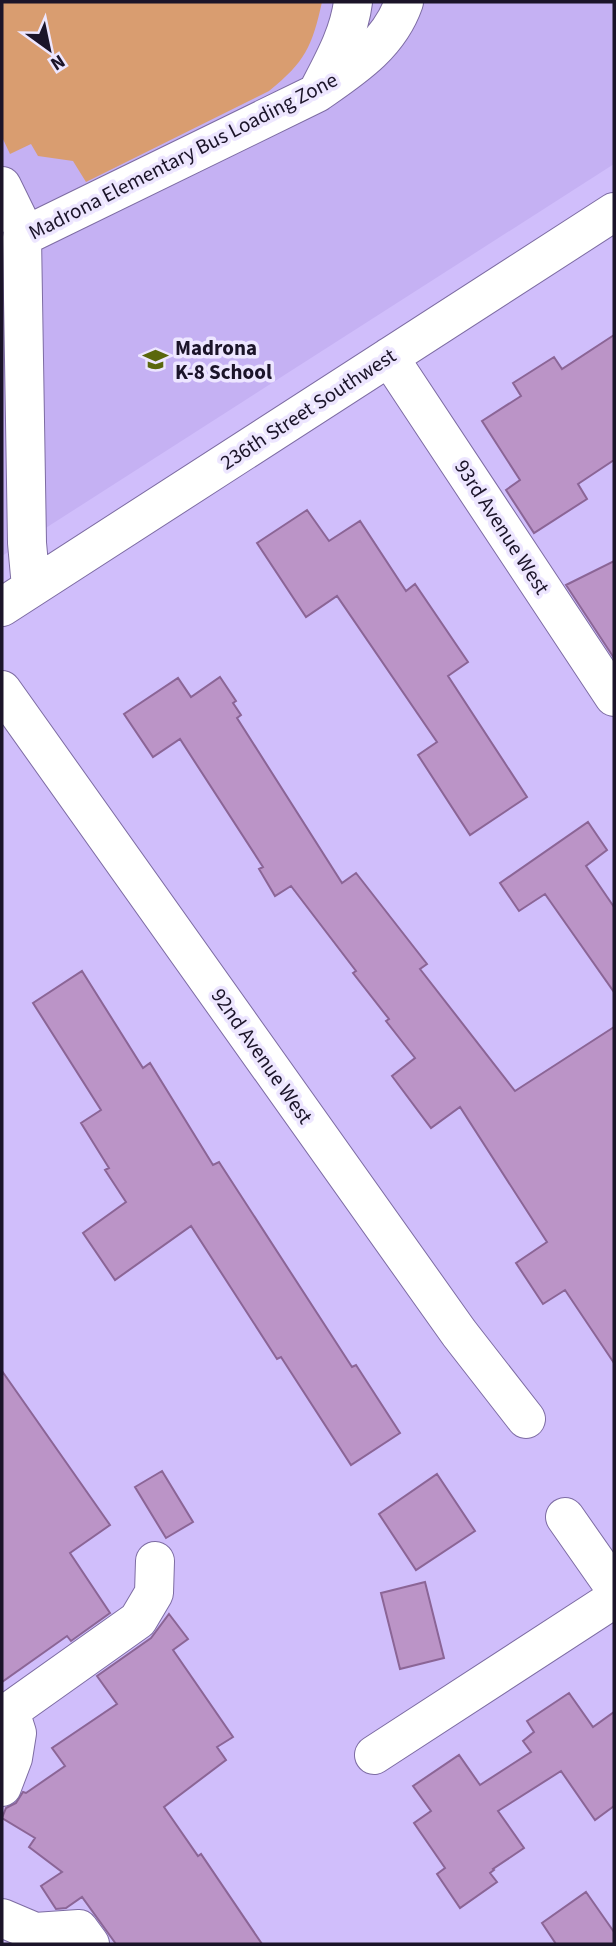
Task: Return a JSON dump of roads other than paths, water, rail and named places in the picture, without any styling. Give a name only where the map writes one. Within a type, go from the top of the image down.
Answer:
[{"type":"street","points":[[317,93],[336,56],[351,18],[353,2]]},
{"type":"street","name":"Madrona Elementary Bus Loading Zone","points":[[16,597],[27,543],[22,237],[317,93],[360,63],[385,38],[404,2]]},
{"type":"street","points":[[2,186],[26,235]]},
{"type":"street","name":"236th Street Southwest","points":[[16,597],[614,212]]},
{"type":"street","name":"93rd Avenue West","points":[[389,357],[614,698]]},
{"type":"street","name":"92nd Avenue West","points":[[2,690],[459,1332],[526,1419]]},
{"type":"street","points":[[565,1517],[614,1587]]},
{"type":"street","points":[[2,1787],[13,1758],[17,1733],[10,1711],[138,1620],[154,1592],[155,1561]]},
{"type":"street","points":[[374,1755],[614,1599]]},
{"type":"street","points":[[2,1918],[35,1932],[79,1929],[90,1944]]},
{"type":"place","name":"Madrona K-8 School","points":[[155,360]]}]
